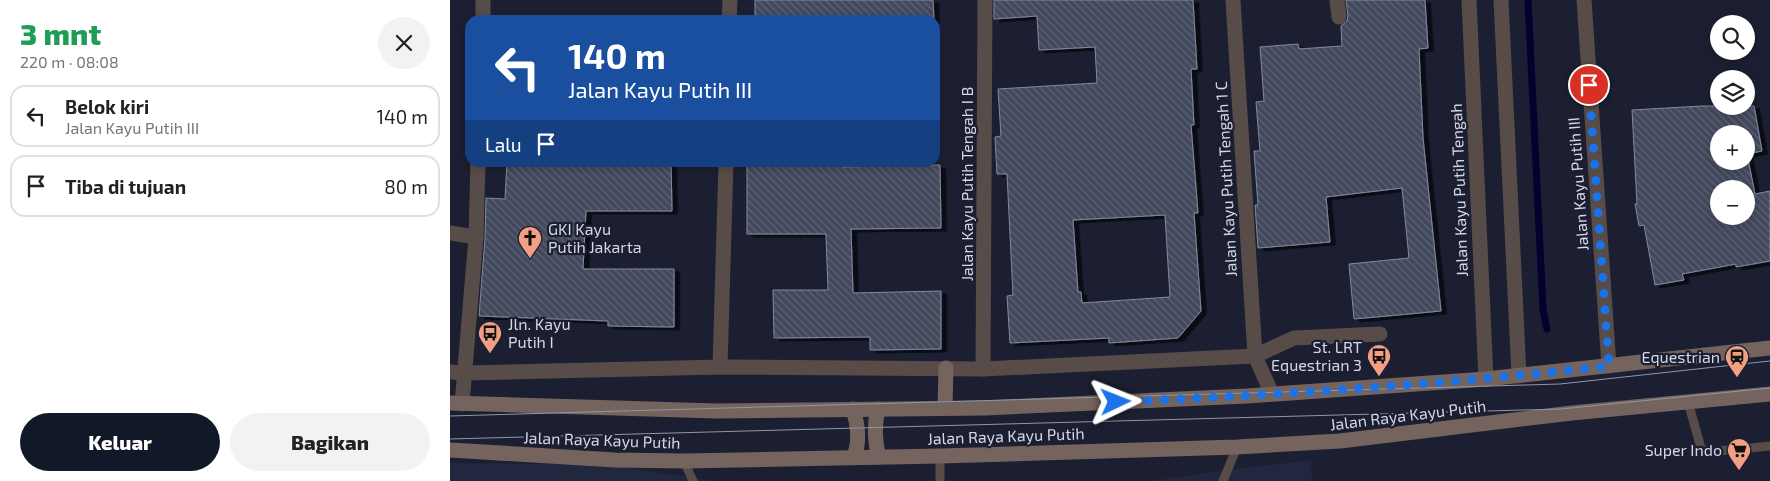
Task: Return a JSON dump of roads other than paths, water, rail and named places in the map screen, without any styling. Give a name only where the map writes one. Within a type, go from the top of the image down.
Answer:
[{"type":"main road","name":"Jalan Raya Kayu Putih","points":[[456,404],[716,411],[945,408],[1272,394],[1486,379],[1770,348]]},
{"type":"main road","points":[[945,408],[946,368]]},
{"type":"main road","name":"Jalan Raya Kayu Putih","points":[[450,450],[615,460],[684,460],[940,456],[1237,447],[1340,442],[1544,417],[1770,394]]},
{"type":"main road","points":[[853,409],[858,426],[858,444],[854,457]]},
{"type":"main road","points":[[878,409],[874,426],[875,442],[879,457]]},
{"type":"street","points":[[483,0],[483,15]]},
{"type":"street","points":[[729,15],[730,0]]},
{"type":"street","name":"Jalan Kayu Putih Tengah I B","points":[[983,369],[985,0]]},
{"type":"street","name":"Jalan Kayu Putih Tengah 1 C","points":[[1233,0],[1254,356]]},
{"type":"street","points":[[1337,0],[1339,18]]},
{"type":"street","name":"Jalan Kayu Putih Tengah","points":[[1469,0],[1486,379]]},
{"type":"street","points":[[1501,0],[1524,375]]},
{"type":"street","name":"Jalan Kayu Putih III","points":[[1584,0],[1604,320],[1609,366]]},
{"type":"street","points":[[456,404],[457,372],[476,237],[478,167]]},
{"type":"street","points":[[720,367],[726,167]]},
{"type":"street","points":[[450,233],[476,237]]},
{"type":"street","points":[[457,372],[720,367],[983,369],[1254,356],[1294,338],[1380,334]]},
{"type":"street","points":[[1254,356],[1272,394]]},
{"type":"lane","points":[[1688,402],[1701,448],[1709,452],[1770,446]]},
{"type":"lane","points":[[1222,481],[1237,447]]},
{"type":"lane","points":[[940,456],[940,481]]},
{"type":"lane","points":[[684,460],[692,481]]},
{"type":"waterway","points":[[1528,0],[1543,310],[1547,329]]},
{"type":"tram line","points":[[450,416],[1560,384],[1770,361]]},
{"type":"tram line","points":[[450,439],[1561,409],[1770,388]]},
{"type":"place","name":"GKI Kayu Putih Jakarta","points":[[530,259]]},
{"type":"place","name":"Jln. Kayu Putih I","points":[[490,354]]},
{"type":"place","name":"St. LRT Equestrian 3","points":[[1379,377]]},
{"type":"place","name":"Equestrian","points":[[1737,378]]},
{"type":"place","name":"Super Indo","points":[[1739,471]]}]
